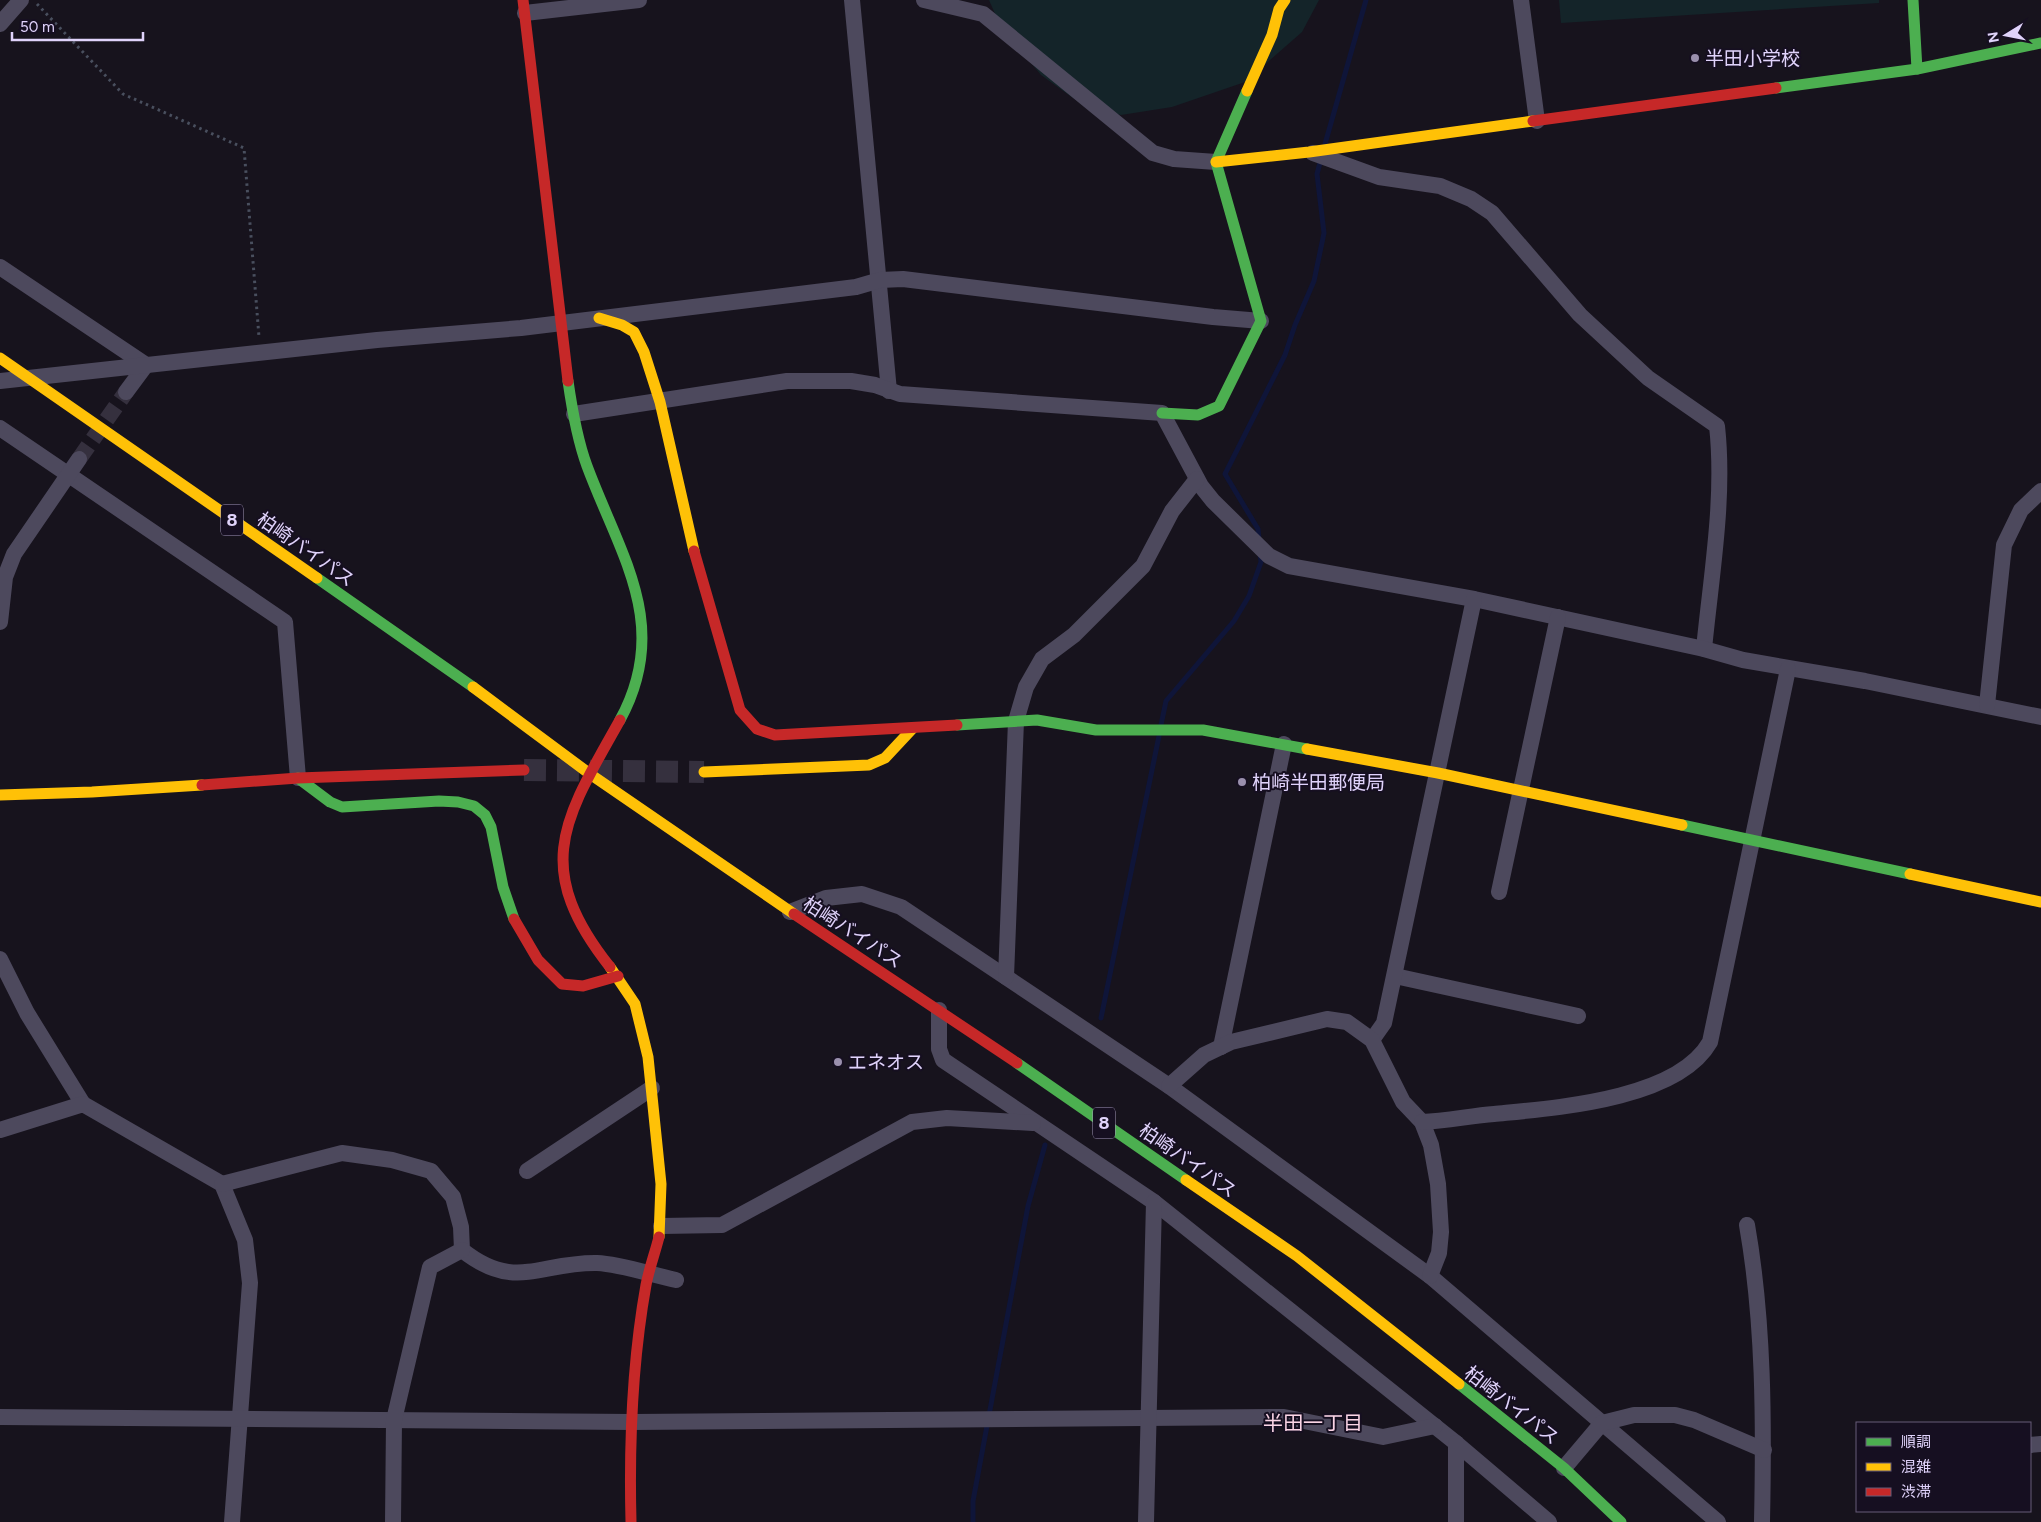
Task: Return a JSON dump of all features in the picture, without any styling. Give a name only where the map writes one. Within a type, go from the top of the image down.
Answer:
[{"type":"main road","points":[[1162,413],[1198,415],[1219,406],[1261,321],[1216,162],[1272,35],[1279,9],[1285,0]]},
{"type":"main road","points":[[1913,0],[1917,69]]},
{"type":"main road","points":[[524,6],[567,378],[580,442],[601,504],[633,580],[642,620],[643,645],[640,670],[627,707],[576,798],[568,820],[563,848],[564,873],[568,897],[576,918],[632,997],[640,1023],[652,1088],[659,1160],[661,1226],[648,1274],[632,1422],[631,1522]]},
{"type":"main road","points":[[1216,162],[1309,152],[1917,69],[2041,43]]},
{"type":"main road","points":[[599,318],[622,325],[634,332],[644,352],[660,402],[699,574],[740,710],[757,729],[775,735],[1036,720],[1096,730],[1203,730],[1438,773],[2041,902]]},
{"type":"main road","name":"柏崎バイパス","points":[[0,358],[590,774],[790,912],[939,1010],[1298,1256],[1564,1468],[1622,1522]]},
{"type":"main road","points":[[0,377],[23,392]]},
{"type":"main road","name":"柏崎バイパス","points":[[325,598],[348,614]]},
{"type":"main road","name":"柏崎バイパス","points":[[390,644],[463,686]]},
{"type":"main road","points":[[704,772],[869,765],[885,758],[913,728]]},
{"type":"main road","points":[[0,795],[92,792],[298,778],[524,770]]},
{"type":"main road","points":[[298,778],[310,785],[325,800],[341,807],[371,807],[439,800],[465,803],[484,814],[494,837],[497,864],[509,908],[526,941],[546,969],[562,984],[581,985],[618,976]]},
{"type":"street","points":[[0,24],[21,0]]},
{"type":"street","points":[[524,6],[639,0]]},
{"type":"street","points":[[852,0],[890,391]]},
{"type":"street","points":[[924,0],[983,14],[1153,153],[1174,159],[1216,162]]},
{"type":"street","points":[[1520,0],[1537,121]]},
{"type":"street","points":[[1309,152],[1379,177],[1440,186],[1471,199],[1492,213],[1580,314],[1648,378],[1716,426],[1719,452],[1716,518],[1704,649]]},
{"type":"street","points":[[0,268],[146,365]]},
{"type":"street","points":[[0,381],[260,352],[561,323],[856,287],[880,280],[903,279],[1213,318],[1261,321]]},
{"type":"street","points":[[126,392],[146,365]]},
{"type":"street","points":[[574,414],[787,381],[851,381],[875,385],[900,394],[1162,413],[1197,479],[1213,501],[1269,556],[1289,566],[1474,599],[1704,649],[1743,660],[1987,705],[2041,717]]},
{"type":"street","points":[[0,428],[285,622],[298,778]]},
{"type":"street","points":[[0,622],[5,577],[14,554],[79,459]]},
{"type":"street","points":[[1006,977],[1016,721],[1026,687],[1042,659],[1074,635],[1143,566],[1172,511],[1197,479]]},
{"type":"street","points":[[1987,705],[2004,545],[2021,510],[2041,491]]},
{"type":"street","points":[[1372,1040],[1384,1023],[1395,976],[1474,599]]},
{"type":"street","points":[[1499,892],[1558,618]]},
{"type":"street","points":[[1422,1122],[1605,1101],[1655,1084],[1690,1065],[1704,1052],[1710,1042],[1788,669]]},
{"type":"street","points":[[1221,1047],[1284,744]]},
{"type":"street","points":[[790,912],[826,898],[862,894],[901,907],[1169,1086],[1430,1276],[1718,1522]]},
{"type":"street","points":[[0,959],[27,1013],[83,1104],[222,1184],[245,1240],[250,1283],[232,1522]]},
{"type":"street","points":[[1395,976],[1578,1016]]},
{"type":"street","points":[[939,1010],[939,1048],[943,1060],[1033,1123],[1154,1202],[1456,1443],[1549,1522]]},
{"type":"street","points":[[1169,1086],[1204,1055],[1231,1042],[1327,1019],[1347,1022],[1372,1040],[1403,1102],[1422,1122],[1431,1145],[1438,1184],[1441,1232],[1439,1254],[1430,1276]]},
{"type":"street","points":[[527,1171],[652,1088]]},
{"type":"street","points":[[0,1130],[83,1104]]},
{"type":"street","points":[[661,1226],[722,1225],[912,1122],[947,1118],[1033,1123]]},
{"type":"street","points":[[222,1184],[342,1153],[392,1160],[432,1171],[452,1197],[461,1227],[462,1250],[480,1264],[504,1273],[530,1272],[576,1263],[600,1263],[676,1280]]},
{"type":"street","points":[[1146,1522],[1154,1202]]},
{"type":"street","points":[[1747,1225],[1758,1325],[1764,1450],[1762,1522]]},
{"type":"street","points":[[393,1522],[394,1420],[430,1267],[462,1250]]},
{"type":"street","points":[[1564,1468],[1602,1423],[1634,1414],[1675,1415],[1694,1420],[1764,1450]]},
{"type":"street","points":[[0,1417],[632,1422],[1007,1421],[1284,1417],[1383,1437],[1435,1426]]},
{"type":"street","points":[[1456,1443],[1456,1522]]},
{"type":"path","points":[[33,0],[123,94],[244,148],[260,352]]},
{"type":"shaded area","points":[[989,0],[1319,0],[1302,32],[1245,82],[1172,107],[1121,115],[1087,108],[1041,75],[1000,25]]},
{"type":"shaded area","points":[[1559,0],[1879,0],[1879,3],[1561,23]]},
{"type":"waterway","points":[[1325,144],[1366,0]]},
{"type":"waterway","points":[[1259,539],[1258,529],[1225,474],[1285,355],[1295,325],[1314,281],[1324,233],[1317,174],[1321,159]]},
{"type":"waterway","points":[[1161,725],[1166,701],[1234,621],[1249,596],[1261,562],[1260,553]]},
{"type":"waterway","points":[[1101,1018],[1159,736]]},
{"type":"waterway","points":[[973,1522],[973,1501],[1028,1206],[1045,1145]]},
{"type":"tunnel","points":[[79,459],[126,392]]},
{"type":"tunnel","points":[[524,770],[704,772]]},
{"type":"traffic: fast","points":[[1913,0],[1917,69]]},
{"type":"traffic: fast","points":[[1776,88],[1917,69],[2041,43]]},
{"type":"traffic: fast","points":[[1162,413],[1198,415],[1219,406],[1261,321],[1216,162],[1247,91]]},
{"type":"traffic: fast","points":[[568,381],[575,424],[583,456],[626,560],[641,621],[641,653],[635,685],[620,720]]},
{"type":"traffic: fast","points":[[317,578],[473,687]]},
{"type":"traffic: fast","points":[[957,725],[1037,720],[1096,730],[1203,730],[1307,749]]},
{"type":"traffic: fast","points":[[298,778],[330,802],[342,807],[439,801],[458,802],[474,806],[485,815],[491,827],[503,887],[514,919]]},
{"type":"traffic: fast","points":[[1682,825],[1910,874]]},
{"type":"traffic: fast","points":[[1017,1063],[1186,1180]]},
{"type":"traffic: fast","points":[[1459,1384],[1564,1468],[1621,1522]]},
{"type":"traffic: slow","points":[[1247,91],[1272,35],[1279,9],[1285,0]]},
{"type":"traffic: slow","points":[[1216,162],[1309,152],[1533,121]]},
{"type":"traffic: slow","points":[[599,318],[622,325],[634,332],[644,352],[660,402],[694,551]]},
{"type":"traffic: slow","points":[[0,358],[317,578]]},
{"type":"traffic: slow","points":[[473,687],[590,774],[794,914]]},
{"type":"traffic: slow","points":[[704,772],[869,765],[885,758],[913,728]]},
{"type":"traffic: slow","points":[[1307,749],[1438,773],[1682,825]]},
{"type":"traffic: slow","points":[[0,795],[92,792],[202,785]]},
{"type":"traffic: slow","points":[[1910,874],[2041,902]]},
{"type":"traffic: slow","points":[[610,967],[635,1004],[648,1057],[661,1184],[659,1237]]},
{"type":"traffic: slow","points":[[1186,1180],[1297,1256],[1459,1384]]},
{"type":"traffic: jam","points":[[523,0],[568,381]]},
{"type":"traffic: jam","points":[[1533,121],[1776,88]]},
{"type":"traffic: jam","points":[[694,551],[740,710],[757,729],[775,735],[957,725]]},
{"type":"traffic: jam","points":[[610,967],[585,931],[570,900],[564,870],[564,842],[572,815],[584,786],[620,720]]},
{"type":"traffic: jam","points":[[202,785],[298,778],[524,770]]},
{"type":"traffic: jam","points":[[794,914],[1017,1063]]},
{"type":"traffic: jam","points":[[514,919],[538,960],[562,984],[583,986],[618,976]]},
{"type":"traffic: jam","points":[[631,1522],[632,1403],[637,1344],[646,1285],[659,1237]]},
{"type":"place","name":"半田小学校","points":[[1695,58]]},
{"type":"place","name":"柏崎半田郵便局","points":[[1242,782]]},
{"type":"place","name":"エネオス","points":[[838,1062]]},
{"type":"district","name":"半田一丁目","points":[[1313,1423]]}]
